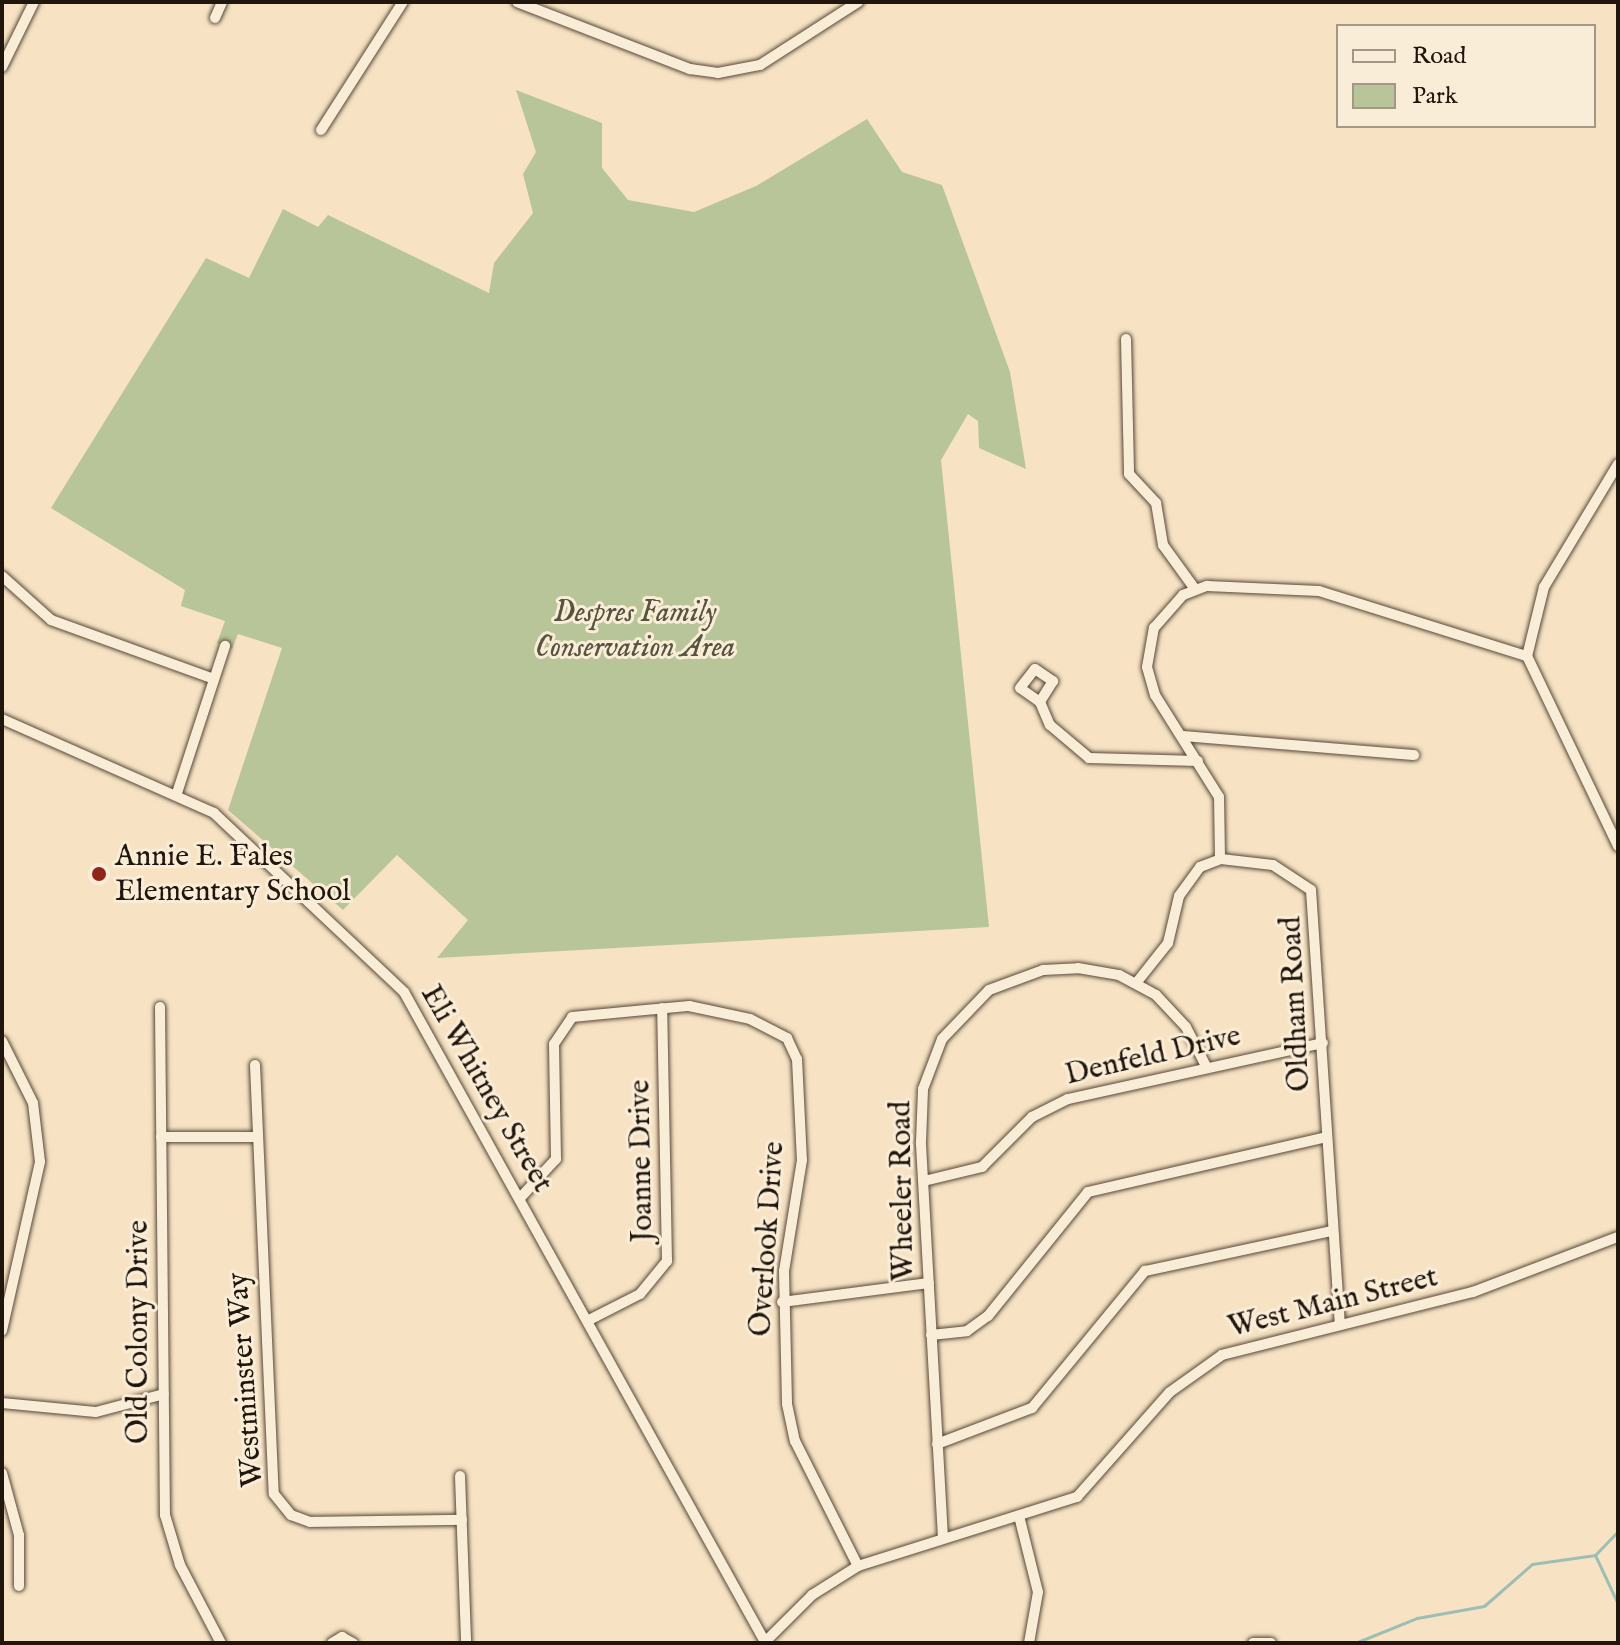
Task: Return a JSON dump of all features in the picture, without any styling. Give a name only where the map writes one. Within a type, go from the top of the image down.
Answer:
[{"type":"street","points":[[2,67],[34,2]]},
{"type":"street","points":[[215,18],[222,2]]},
{"type":"street","points":[[321,130],[403,2]]},
{"type":"street","points":[[517,2],[690,69],[718,73],[760,65],[858,2]]},
{"type":"street","points":[[1126,339],[1129,474],[1156,503],[1163,545],[1195,589]]},
{"type":"street","points":[[1618,464],[1544,587],[1527,656],[1618,846]]},
{"type":"street","points":[[2,576],[51,620],[214,679]]},
{"type":"street","points":[[1137,982],[1168,943],[1190,876],[1220,859],[1219,797],[1155,695],[1147,654],[1162,617],[1195,589],[1319,591],[1527,656]]},
{"type":"street","points":[[177,793],[225,646]]},
{"type":"street","points":[[1040,702],[1059,738],[1089,758],[1198,761]]},
{"type":"street","name":"Eli Whitney Street","points":[[2,719],[177,793],[229,824],[404,992],[521,1197],[765,1642]]},
{"type":"street","points":[[1182,736],[1414,755]]},
{"type":"street","name":"Oldham Road","points":[[1220,859],[1283,867],[1311,890],[1323,1043],[1331,1231],[1340,1324]]},
{"type":"street","name":"Wheeler Road","points":[[943,1538],[924,1181],[927,1071],[969,1006],[1043,970],[1099,971],[1137,982],[1186,1027],[1207,1068]]},
{"type":"street","name":"Old Colony Drive","points":[[160,1007],[168,1533],[221,1643]]},
{"type":"street","name":"Overlook Drive","points":[[521,1197],[556,1159],[559,1031],[584,1012],[662,1008],[722,1010],[779,1032],[794,1048],[801,1181],[782,1302],[795,1441],[858,1566]]},
{"type":"street","name":"Joanne Drive","points":[[589,1320],[640,1294],[667,1261],[662,1008]]},
{"type":"street","points":[[2,1041],[33,1103],[40,1162],[2,1331]]},
{"type":"street","name":"Denfeld Drive","points":[[924,1181],[982,1167],[1054,1105],[1323,1043]]},
{"type":"street","name":"Westminster Way","points":[[255,1065],[274,1494],[291,1515],[310,1522],[462,1520]]},
{"type":"street","points":[[161,1137],[257,1137]]},
{"type":"street","points":[[931,1335],[967,1331],[988,1316],[1088,1192],[1327,1137]]},
{"type":"street","points":[[937,1444],[1032,1408],[1145,1271],[1331,1231]]},
{"type":"street","name":"West Main Street","points":[[765,1642],[812,1595],[858,1566],[943,1538],[1020,1520],[1092,1487],[1170,1392],[1205,1364],[1249,1345],[1473,1292],[1618,1237]]},
{"type":"street","points":[[782,1302],[929,1283]]},
{"type":"street","points":[[2,1403],[96,1412],[164,1394]]},
{"type":"street","points":[[2,1473],[19,1535],[19,1586]]},
{"type":"street","points":[[460,1476],[466,1643]]},
{"type":"street","points":[[1020,1520],[1038,1592],[1029,1643]]},
{"type":"street","points":[[332,1643],[342,1637],[353,1643]]},
{"type":"street","points":[[1253,1643],[1271,1643]]},
{"type":"green space","name":"Despres Family Conservation Area","points":[[516,90],[602,123],[602,168],[628,200],[694,212],[756,186],[867,119],[902,172],[942,185],[1010,372],[1026,469],[979,448],[978,421],[968,414],[941,460],[989,927],[437,958],[468,920],[397,855],[343,910],[228,810],[282,648],[238,634],[232,649],[217,643],[225,621],[181,606],[185,590],[51,508],[206,258],[249,278],[283,209],[318,227],[328,215],[489,293],[494,263],[533,213],[523,174],[536,152]]},
{"type":"waterway","points":[[1355,1643],[1417,1618],[1484,1606],[1532,1564],[1595,1555],[1618,1531]]},
{"type":"waterway","points":[[1595,1555],[1618,1604]]},
{"type":"place","name":"Annie E. Fales Elementary School","points":[[99,874]]}]
